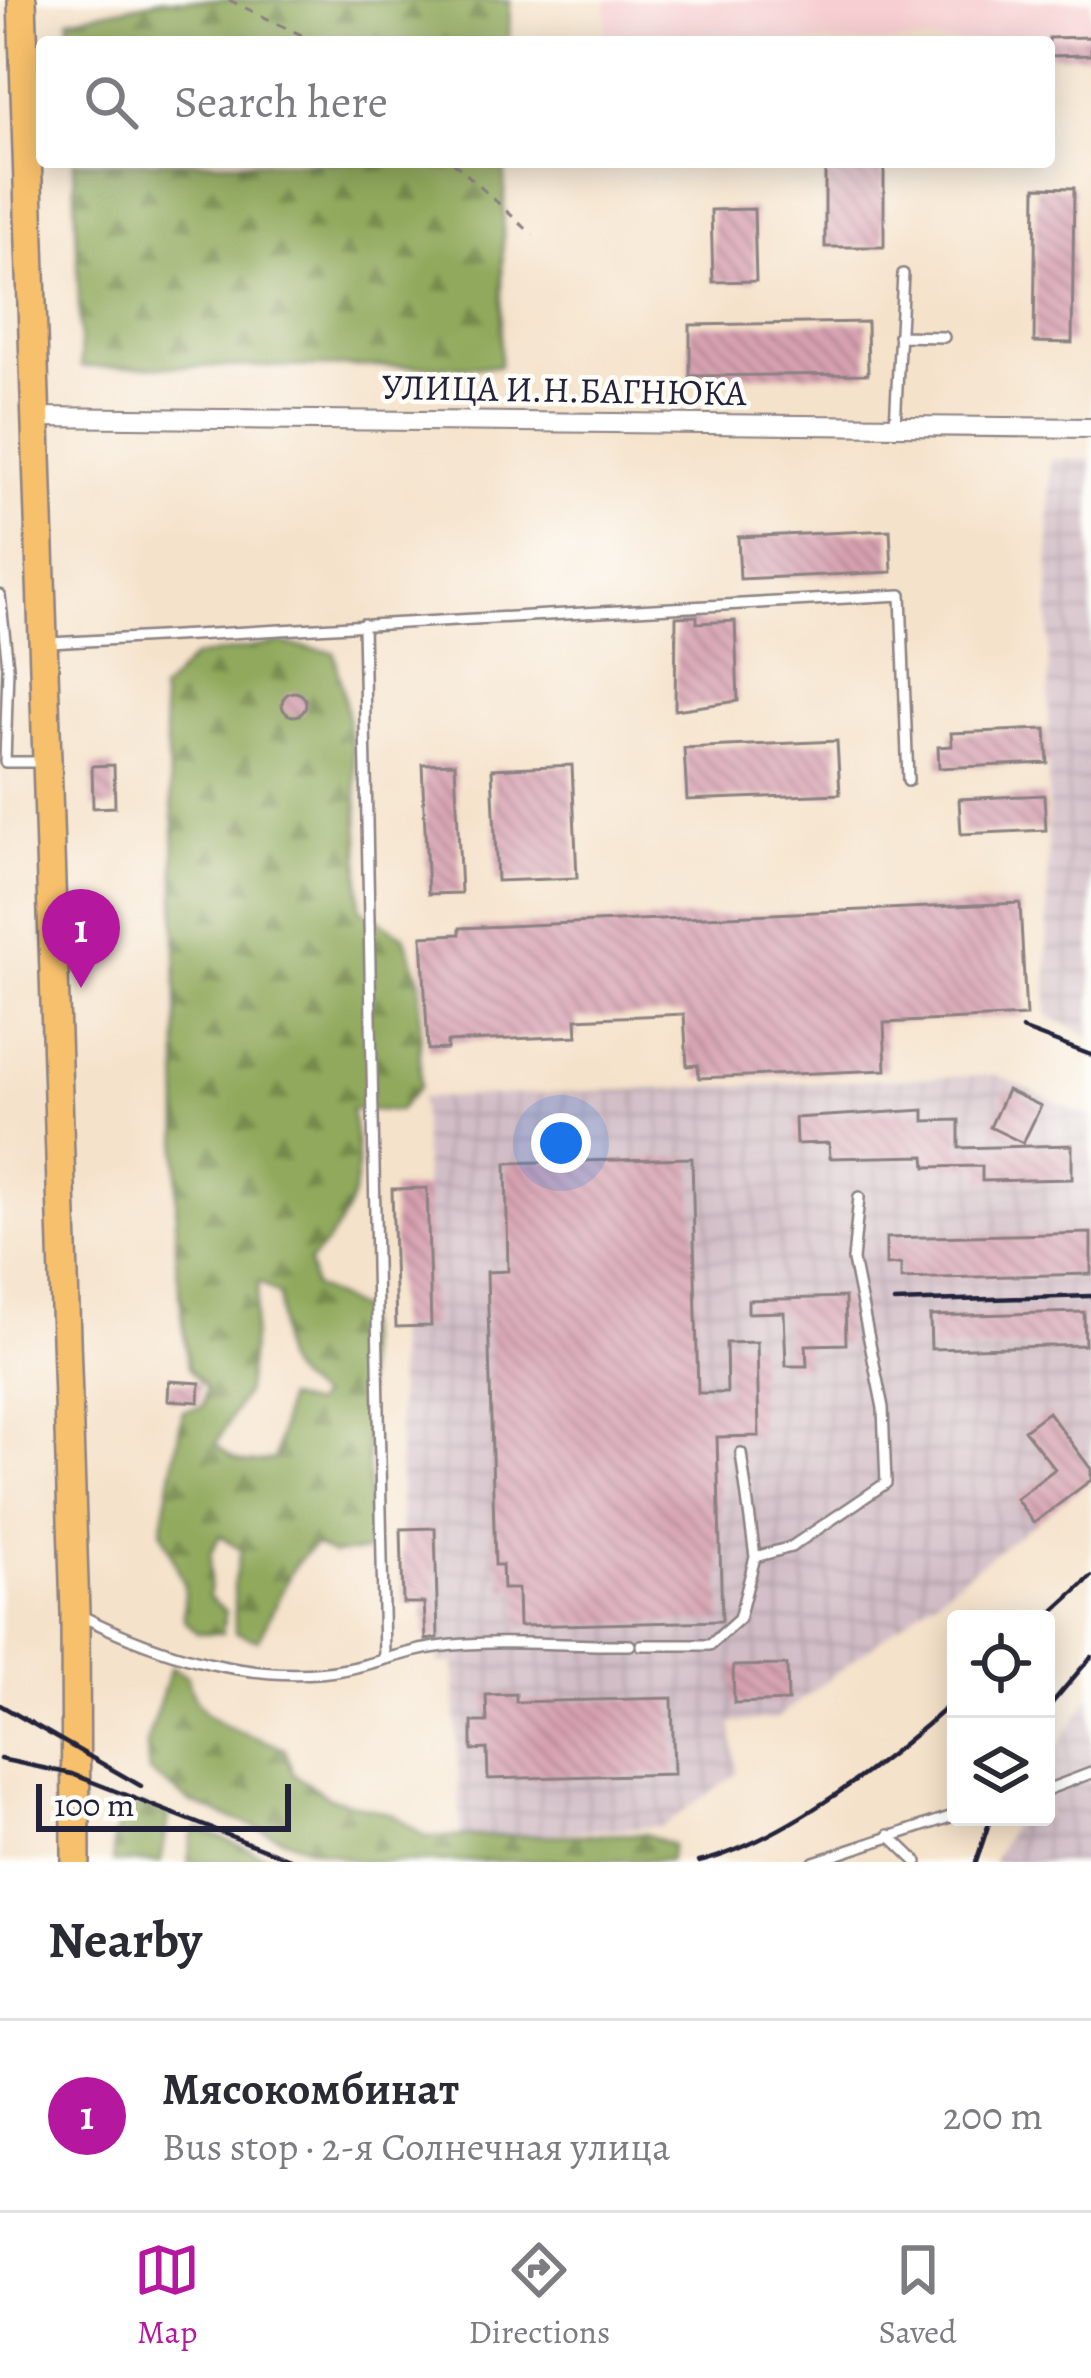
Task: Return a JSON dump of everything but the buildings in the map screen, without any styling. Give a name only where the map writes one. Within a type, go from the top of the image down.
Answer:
[{"type":"main road","points":[[22,0],[11,94],[36,417],[76,1612],[76,1862]]},
{"type":"street","name":"УЛИЦА И.Н.БАГНЮКА","points":[[36,417],[1091,428]]},
{"type":"lane","points":[[895,425],[903,274]]},
{"type":"lane","points":[[899,336],[944,337]]},
{"type":"lane","points":[[0,595],[8,667],[5,762],[48,762]]},
{"type":"lane","points":[[41,644],[901,595],[908,781]]},
{"type":"lane","points":[[363,624],[384,1658]]},
{"type":"lane","points":[[754,1557],[790,1547],[886,1483],[883,1408],[853,1261],[860,1197]]},
{"type":"lane","points":[[76,1612],[148,1645],[260,1670],[328,1671],[440,1646],[710,1645],[739,1619],[754,1557],[741,1453]]},
{"type":"lane","points":[[1055,1787],[1091,1773]]},
{"type":"lane","points":[[814,1862],[947,1818]]},
{"type":"lane","points":[[890,1835],[917,1862]]},
{"type":"path","points":[[229,0],[304,36]]},
{"type":"path","points":[[459,168],[532,235]]},
{"type":"shaded area","points":[[606,0],[1091,0],[1091,54],[1055,44],[1055,36],[607,36]]},
{"type":"shaded area","points":[[1050,459],[1091,460],[1091,1037],[1047,1015]]},
{"type":"shaded area","points":[[997,1075],[1091,1118],[1091,1480],[776,1719],[731,1723],[737,1773],[663,1826],[461,1838],[454,1663],[438,1664],[435,1529],[401,1529],[396,1327],[431,1325],[421,1098]]},
{"type":"shaded area","points":[[1091,1695],[1091,1862],[992,1862],[1012,1826],[1055,1826],[1055,1751]]},
{"type":"green space","points":[[163,0],[510,0],[509,36],[70,36],[69,19]]},
{"type":"green space","points":[[74,168],[505,168],[500,366],[81,367]]},
{"type":"green space","points":[[279,643],[334,652],[356,779],[360,909],[404,936],[420,979],[420,1086],[398,1111],[351,1109],[357,1154],[354,1192],[338,1227],[309,1262],[313,1286],[362,1311],[370,1537],[366,1551],[333,1554],[315,1545],[295,1564],[258,1640],[235,1632],[234,1582],[241,1550],[220,1535],[211,1553],[209,1597],[226,1611],[222,1633],[197,1633],[184,1620],[184,1584],[161,1530],[183,1411],[203,1406],[206,1388],[188,1367],[175,1250],[179,1117],[174,825],[161,691],[194,657]],"holes":[[[259,1282],[280,1296],[280,1343],[286,1366],[319,1397],[312,1405],[286,1398],[275,1459],[243,1462],[216,1444],[246,1391]]]},
{"type":"green space","points":[[171,1667],[187,1676],[193,1694],[212,1717],[285,1749],[293,1774],[330,1798],[392,1814],[426,1837],[645,1834],[673,1845],[669,1860],[360,1862],[306,1847],[192,1803],[149,1772],[146,1744]]},
{"type":"green space","points":[[142,1806],[169,1817],[161,1862],[113,1862],[113,1840],[126,1811]]},
{"type":"green space","points":[[199,1829],[281,1862],[188,1862],[192,1835]]},
{"type":"railway","points":[[1022,1029],[1091,1055]]},
{"type":"railway","points":[[894,1302],[1091,1296]]},
{"type":"railway","points":[[1055,1610],[1091,1577]]},
{"type":"railway","points":[[1055,1699],[1091,1657]]},
{"type":"railway","points":[[0,1705],[141,1786]]},
{"type":"railway","points":[[699,1862],[801,1817],[869,1771],[947,1707]]},
{"type":"railway","points":[[0,1759],[72,1774],[297,1862]]},
{"type":"railway","points":[[976,1862],[988,1826]]},
{"type":"place","name":"Мясокомбинат","points":[[81,988]]}]
